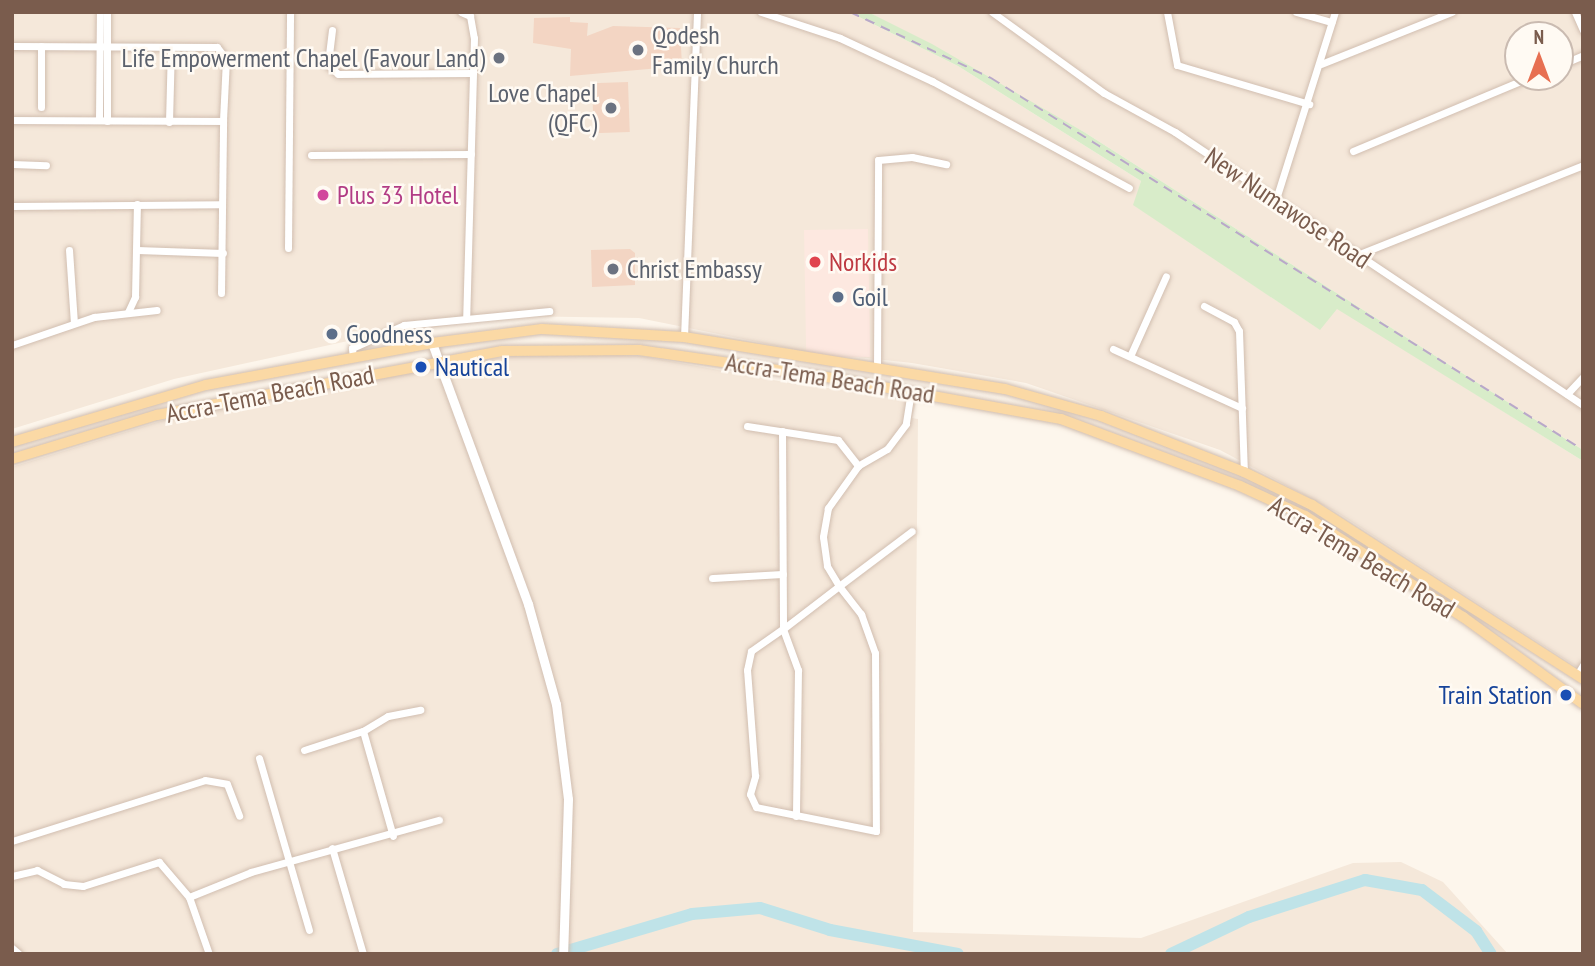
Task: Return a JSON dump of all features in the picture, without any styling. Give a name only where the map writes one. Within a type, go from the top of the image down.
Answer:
[{"type":"main road","name":"Accra-Tema Beach Road","points":[[12,442],[206,386],[432,343],[542,329],[684,337],[877,369],[1067,405],[1244,472],[1311,505],[1581,673]]},
{"type":"main road","points":[[680,354],[684,337]]},
{"type":"main road","name":"Accra-Tema Beach Road","points":[[12,459],[157,415],[439,361],[540,348],[680,354],[911,390],[1096,430],[1251,491],[1305,516],[1583,704]]},
{"type":"main road","points":[[1567,691],[1581,673]]},
{"type":"street","points":[[100,12],[104,46]]},
{"type":"street","points":[[103,120],[107,12]]},
{"type":"street","points":[[288,248],[290,12]]},
{"type":"street","points":[[461,12],[470,16],[474,38],[466,316]]},
{"type":"street","points":[[684,337],[697,12]]},
{"type":"street","points":[[761,12],[840,38],[932,82],[1129,188]]},
{"type":"street","name":"New Numawose Road","points":[[992,12],[1092,85],[1276,199],[1583,405]]},
{"type":"street","points":[[1167,12],[1177,65],[1309,104]]},
{"type":"street","points":[[1296,12],[1332,23]]},
{"type":"street","points":[[1276,199],[1309,104],[1335,12]]},
{"type":"street","points":[[1321,64],[1452,12]]},
{"type":"street","points":[[1575,12],[1583,30]]},
{"type":"street","points":[[332,30],[328,65],[338,74],[472,73]]},
{"type":"street","points":[[12,46],[223,48],[221,293]]},
{"type":"street","points":[[41,46],[41,107]]},
{"type":"street","points":[[169,122],[171,47]]},
{"type":"street","points":[[1353,150],[1504,88]]},
{"type":"street","points":[[12,120],[223,121]]},
{"type":"street","points":[[311,155],[471,154]]},
{"type":"street","points":[[877,369],[874,170],[887,156],[946,164]]},
{"type":"street","points":[[12,164],[46,165]]},
{"type":"street","points":[[1357,255],[1583,165]]},
{"type":"street","points":[[128,312],[135,297],[137,204]]},
{"type":"street","points":[[12,206],[222,204]]},
{"type":"street","points":[[69,250],[74,323]]},
{"type":"street","points":[[137,250],[223,253]]},
{"type":"street","points":[[1131,354],[1166,276]]},
{"type":"street","points":[[1204,306],[1237,325],[1244,472]]},
{"type":"street","points":[[12,345],[74,323],[128,312],[157,310]]},
{"type":"street","points":[[353,358],[352,348],[404,325],[466,316],[548,311]]},
{"type":"street","points":[[432,343],[528,604],[556,704],[568,799],[563,949]]},
{"type":"street","points":[[1113,349],[1131,354],[1242,408]]},
{"type":"street","points":[[1567,394],[1583,377]]},
{"type":"street","points":[[911,390],[906,424],[898,437],[858,467],[828,508],[824,523],[824,554],[839,586],[861,614],[874,653],[877,828],[871,832],[756,807],[750,794],[755,776],[747,670],[751,651],[783,629],[839,586],[912,531]]},
{"type":"street","points":[[747,426],[838,440],[858,467]]},
{"type":"street","points":[[782,431],[783,629],[797,657],[796,816]]},
{"type":"street","points":[[712,578],[783,574]]},
{"type":"street","points":[[304,750],[363,731],[388,716],[420,710]]},
{"type":"street","points":[[363,731],[393,836]]},
{"type":"street","points":[[259,758],[309,930]]},
{"type":"street","points":[[12,841],[205,780],[227,784],[239,816]]},
{"type":"street","points":[[189,897],[288,861],[332,848],[393,836],[439,820]]},
{"type":"street","points":[[332,848],[363,954]]},
{"type":"street","points":[[12,876],[37,870],[64,884],[83,886],[159,862],[189,897],[209,954]]},
{"type":"street","points":[[12,948],[19,954]]},
{"type":"shaded area","points":[[12,12],[849,12],[958,66],[1141,181],[1134,205],[1319,329],[1337,308],[1583,461],[1583,671],[1338,513],[1220,450],[1026,383],[912,363],[802,351],[639,318],[511,316],[357,339],[174,379],[12,429]]},
{"type":"shaded area","points":[[868,12],[1583,12],[1583,450],[1084,132]]},
{"type":"shaded area","points":[[868,229],[870,357],[806,358],[804,230]]},
{"type":"shaded area","points":[[554,352],[642,356],[801,385],[917,398],[912,418],[918,419],[913,932],[1141,938],[1353,863],[1401,862],[1443,882],[1508,954],[12,954],[12,467],[174,417],[464,361]]},
{"type":"green space","points":[[849,12],[868,12],[932,44],[1084,132],[1583,450],[1583,461],[1337,309],[1320,330],[1133,205],[1141,181],[958,66]]},
{"type":"building","points":[[570,17],[570,22],[588,23],[587,36],[613,26],[680,28],[682,66],[570,76],[571,49],[533,43],[534,18]]},
{"type":"building","name":"Love Chapel (QFC)","points":[[628,82],[630,132],[594,133],[592,83]]},
{"type":"building","name":"Christ Embassy","points":[[630,249],[635,253],[635,285],[592,287],[591,250]]},
{"type":"waterway","points":[[1171,954],[1249,917],[1365,880],[1422,890],[1476,931],[1491,954]]},
{"type":"waterway","points":[[557,954],[692,914],[760,908],[830,930],[958,954]]},
{"type":"railway","points":[[850,12],[991,78],[1583,450]]},
{"type":"place","name":"Qodesh Family Church","points":[[638,50]]},
{"type":"place","name":"Life Empowerment Chapel (Favour Land)","points":[[499,58]]},
{"type":"place","name":"Love Chapel (QFC)","points":[[611,108]]},
{"type":"place","name":"Plus 33 Hotel","points":[[323,195]]},
{"type":"place","name":"Norkids","points":[[815,262]]},
{"type":"place","name":"Christ Embassy","points":[[613,269]]},
{"type":"place","name":"Goil","points":[[838,297]]},
{"type":"place","name":"Goodness","points":[[332,334]]},
{"type":"place","name":"Nautical","points":[[421,367]]},
{"type":"place","name":"Train Station","points":[[1566,695]]}]
